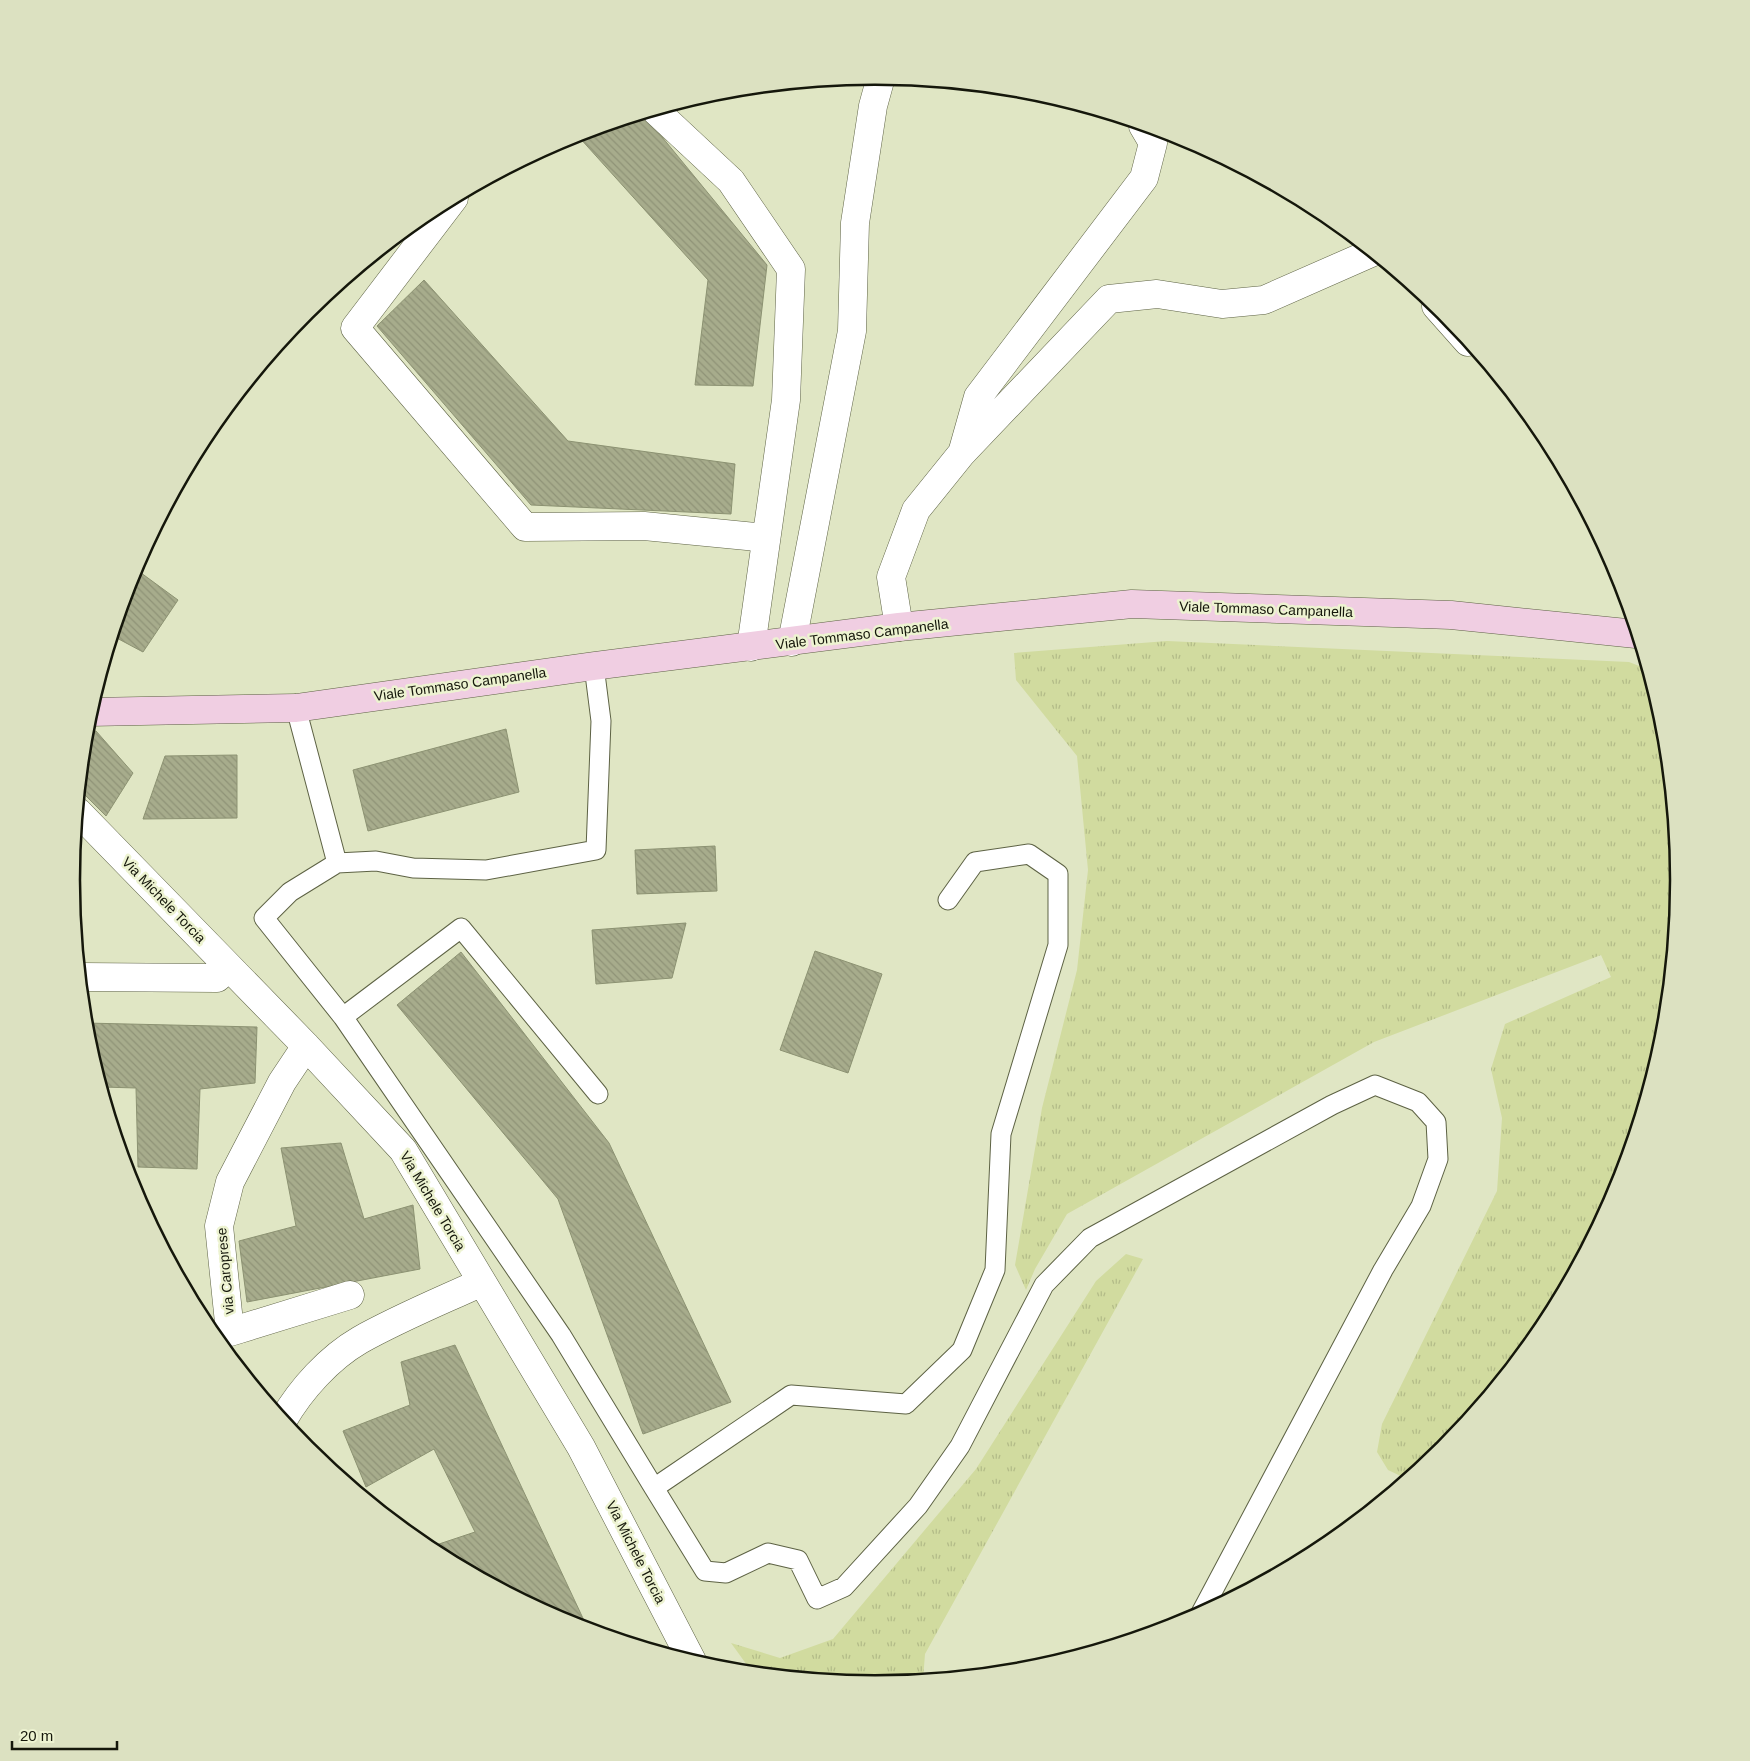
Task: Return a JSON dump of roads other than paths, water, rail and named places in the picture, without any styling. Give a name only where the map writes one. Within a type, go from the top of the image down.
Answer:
[{"type":"street","points":[[792,642],[852,331],[855,223],[873,106],[879,85]]},
{"type":"street","points":[[661,115],[731,181],[791,269],[786,400],[751,648]]},
{"type":"street","points":[[962,453],[978,397],[1144,178],[1153,142],[1148,134]]},
{"type":"street","points":[[442,213],[355,328],[524,527],[644,526],[766,538]]},
{"type":"street","points":[[899,627],[891,577],[916,510],[962,453],[1108,299],[1157,294],[1222,304],[1264,300],[1366,255]]},
{"type":"street","name":"Viale Tommaso Campanella","points":[[98,712],[296,708],[594,666],[751,648],[899,627],[1132,604],[1451,615],[1631,633]]},
{"type":"street","name":"Via Michele Torcia","points":[[83,817],[306,1046],[403,1150],[581,1447],[688,1652]]},
{"type":"street","points":[[86,978],[217,978],[229,967]]},
{"type":"street","name":"via Caroprese","points":[[306,1046],[282,1082],[230,1182],[219,1226],[230,1332],[350,1295]]},
{"type":"street","points":[[286,1415],[293,1402],[324,1368],[359,1341],[482,1282]]},
{"type":"lane","points":[[594,666],[601,721],[596,850],[486,870],[414,868],[376,861],[337,863],[290,892],[264,918],[343,1017],[560,1335],[705,1571],[726,1573],[768,1554],[798,1560],[817,1599],[844,1587],[923,1499],[960,1446],[1044,1285],[1090,1238],[1332,1105],[1375,1085],[1418,1102],[1436,1122],[1438,1159],[1421,1206],[1383,1270],[1208,1603]]},
{"type":"lane","points":[[296,708],[337,863]]},
{"type":"lane","points":[[654,1488],[791,1395],[906,1404],[962,1350],[995,1270],[1001,1134],[1058,945],[1058,874],[1028,854],[975,862],[948,900]]},
{"type":"lane","points":[[343,1017],[461,928],[598,1094]]}]
